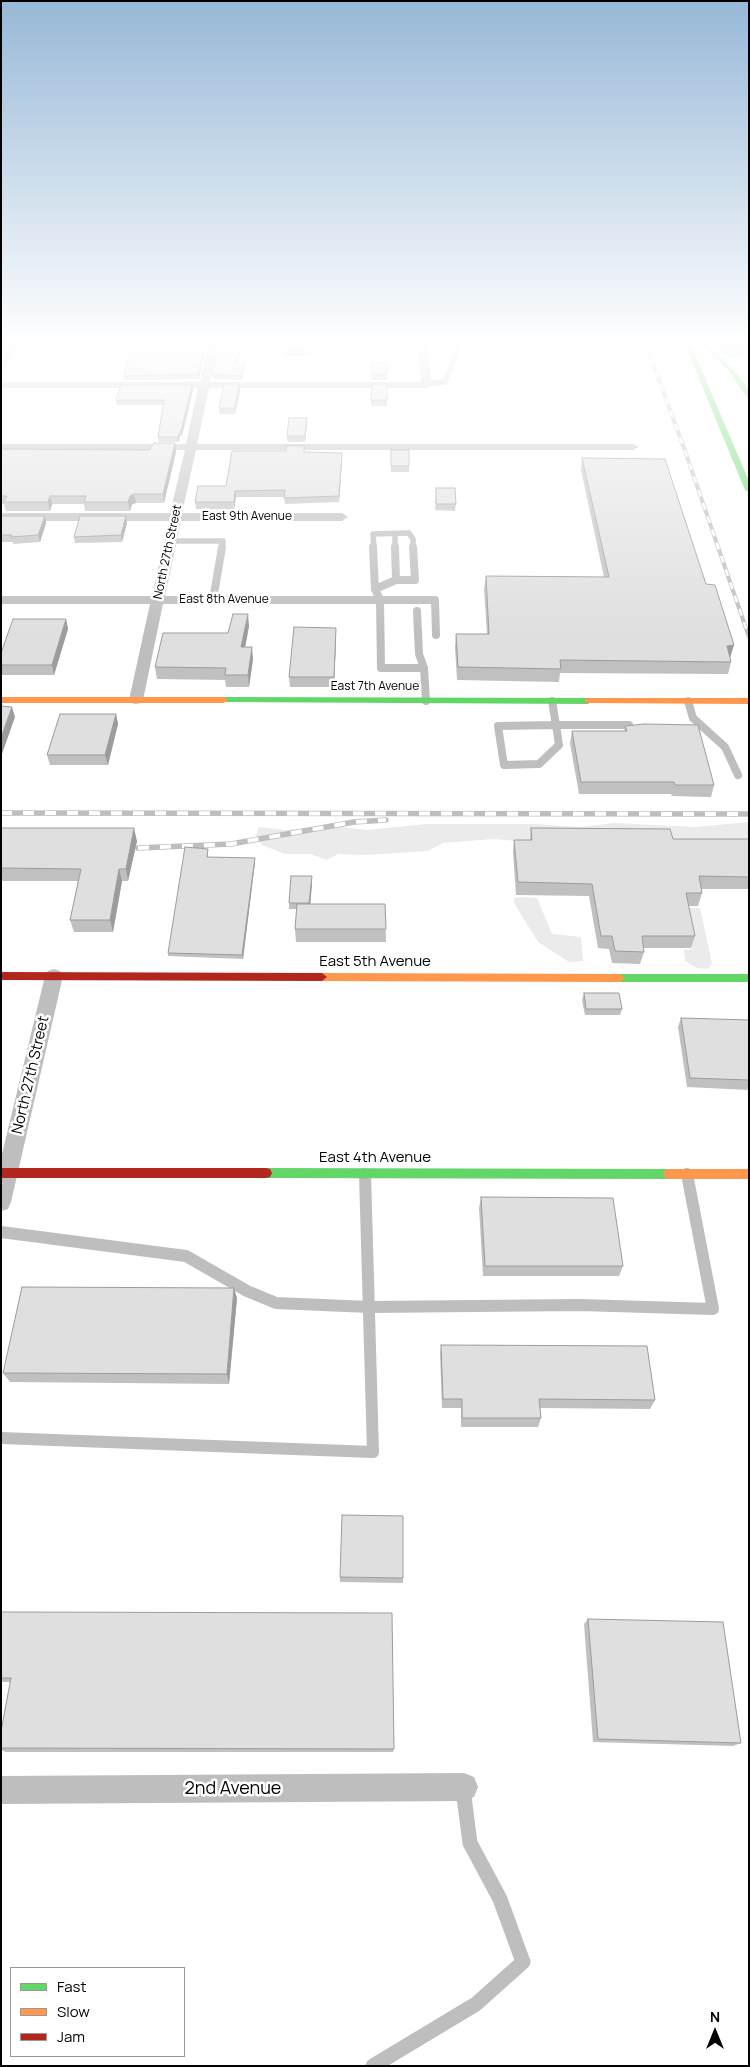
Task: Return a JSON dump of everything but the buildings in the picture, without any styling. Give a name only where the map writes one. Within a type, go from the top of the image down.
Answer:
[{"type":"main road","points":[[729,441],[749,490]]},
{"type":"main road","name":"East 7th Avenue","points":[[1,700],[749,701]]},
{"type":"main road","name":"East 5th Avenue","points":[[1,976],[749,978]]},
{"type":"main road","name":"East 4th Avenue","points":[[5,1172],[749,1174]]},
{"type":"street","name":"North 27th Street","points":[[136,700],[192,441]]},
{"type":"street","points":[[1,447],[633,447]]},
{"type":"street","name":"East 9th Avenue","points":[[1,517],[342,517]]},
{"type":"street","name":"East 8th Avenue","points":[[1,600],[356,600]]},
{"type":"street","name":"North 27th Street","points":[[1,1202],[5,1172],[54,976]]},
{"type":"street","name":"2nd Avenue","points":[[1,1790],[464,1787]]},
{"type":"lane","points":[[375,589],[396,580],[415,580],[413,539],[409,533],[373,534],[375,589],[380,600],[381,668],[424,668]]},
{"type":"lane","points":[[395,534],[396,580]]},
{"type":"lane","points":[[170,541],[223,541],[213,600]]},
{"type":"lane","points":[[356,600],[435,600],[436,636]]},
{"type":"lane","points":[[416,611],[419,654],[424,668],[426,701]]},
{"type":"lane","points":[[552,701],[556,725],[559,745],[539,764],[504,765],[498,726],[556,725],[629,725]]},
{"type":"lane","points":[[688,701],[694,718],[725,747],[738,775]]},
{"type":"lane","points":[[1,1438],[373,1452],[365,1173]]},
{"type":"lane","points":[[1,1232],[186,1256],[247,1291],[276,1303],[368,1307],[580,1305],[713,1309],[686,1174]]},
{"type":"lane","points":[[373,2066],[476,2004],[524,1962],[500,1899],[470,1844],[464,1787]]},
{"type":"shaded area","points":[[749,822],[749,842],[531,842],[493,839],[443,843],[428,851],[365,855],[338,854],[327,860],[310,854],[285,854],[262,845],[256,836],[259,827],[285,830],[333,826],[367,830],[425,824],[535,824],[580,827],[614,823],[695,827]]},
{"type":"shaded area","points":[[514,898],[537,898],[552,934],[581,937],[583,961],[569,962],[538,942],[514,903]]},
{"type":"shaded area","points":[[661,907],[700,908],[712,964],[708,969],[697,968],[685,961],[684,949],[689,950],[692,948],[689,931]]},
{"type":"railway","points":[[682,441],[749,637]]},
{"type":"railway","points":[[1,813],[749,814]]},
{"type":"railway","points":[[138,848],[231,844],[354,822],[386,820]]},
{"type":"traffic: fast","points":[[729,441],[749,490]]},
{"type":"traffic: fast","points":[[224,700],[588,701]]},
{"type":"traffic: fast","points":[[620,978],[749,978]]},
{"type":"traffic: fast","points":[[266,1173],[669,1174]]},
{"type":"traffic: slow","points":[[1,700],[224,700]]},
{"type":"traffic: slow","points":[[588,701],[749,701]]},
{"type":"traffic: slow","points":[[322,977],[620,978]]},
{"type":"traffic: slow","points":[[669,1174],[749,1174]]},
{"type":"traffic: jam","points":[[1,976],[322,977]]},
{"type":"traffic: jam","points":[[1,1173],[266,1173]]}]
